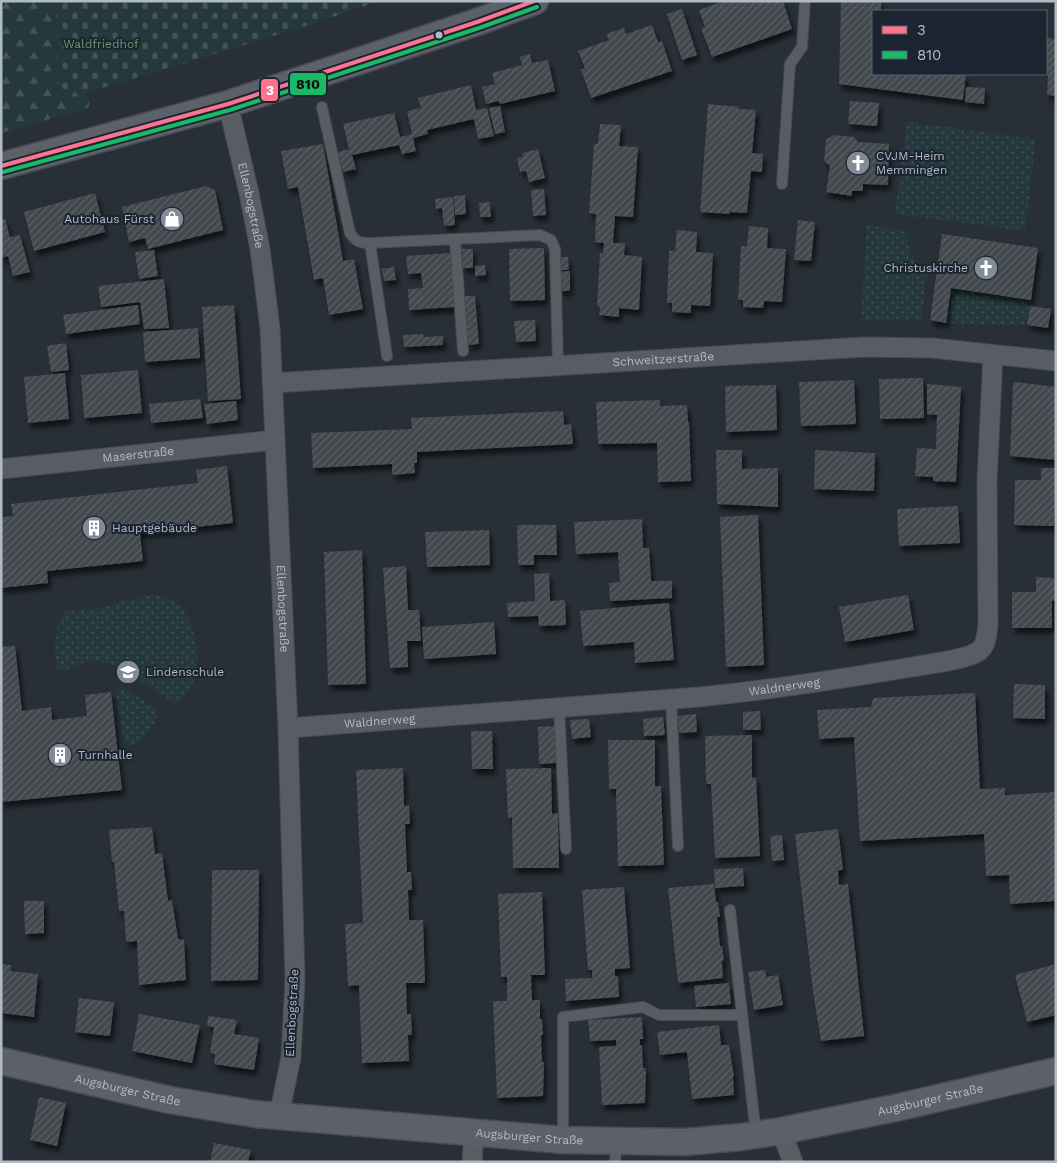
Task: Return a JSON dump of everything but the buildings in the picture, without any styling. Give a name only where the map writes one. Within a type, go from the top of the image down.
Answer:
[{"type":"street","points":[[1,166],[228,104],[535,1]]},
{"type":"street","name":"Ellenbogstraße","points":[[228,104],[260,250],[270,328],[276,440],[288,728],[295,979],[291,1057],[279,1116]]},
{"type":"street","name":"Schweitzerstraße","points":[[272,383],[864,347],[932,348],[1056,361]]},
{"type":"street","name":"Waldnerweg","points":[[288,728],[767,690],[946,661],[978,652],[983,648],[987,638],[988,623],[987,481],[993,355]]},
{"type":"street","name":"Maserstraße","points":[[1,469],[276,440]]},
{"type":"street","name":"Augsburger Straße","points":[[1,1061],[170,1100],[229,1110],[279,1116],[563,1140],[616,1151],[768,1133],[895,1108],[1056,1071]]},
{"type":"street","points":[[472,1162],[474,1133]]},
{"type":"street","points":[[768,1133],[794,1162]]},
{"type":"lane","points":[[782,184],[790,64],[802,47],[805,1]]},
{"type":"lane","points":[[322,106],[350,233],[355,240],[361,243],[370,243],[540,234],[551,240],[554,249],[558,365]]},
{"type":"lane","points":[[455,239],[463,352]]},
{"type":"lane","points":[[370,243],[387,356]]},
{"type":"lane","points":[[671,699],[678,846]]},
{"type":"lane","points":[[559,707],[566,849]]},
{"type":"lane","points":[[730,910],[742,1015],[768,1133]]},
{"type":"lane","points":[[563,1140],[563,1017],[643,1008],[659,1016],[742,1015]]},
{"type":"green space","points":[[1,1],[56,1],[59,87],[73,97],[85,93],[90,102],[88,108],[1,133]]},
{"type":"green space","name":"Waldfriedhof","points":[[56,1],[380,1],[297,29],[65,98],[60,93],[59,87]]},
{"type":"green space","points":[[907,122],[1036,139],[1025,231],[895,214]]},
{"type":"green space","points":[[867,225],[907,231],[909,249],[914,259],[928,270],[921,319],[861,321]]},
{"type":"green space","points":[[951,288],[1031,300],[1025,326],[946,323]]},
{"type":"green space","points":[[153,594],[171,600],[181,606],[189,620],[196,642],[197,664],[192,685],[177,703],[168,700],[121,670],[102,662],[85,662],[64,672],[58,669],[55,639],[58,625],[65,611],[104,608],[115,603]]},
{"type":"green space","points":[[120,687],[158,710],[158,715],[153,725],[132,746],[124,743],[116,692]]},
{"type":"transit line","name":"3","points":[[1,166],[228,104],[477,22],[534,1]]},
{"type":"transit line","name":"810","points":[[3,172],[230,110],[537,7]]},
{"type":"place","name":"CVJM-Heim Memmingen","points":[[858,163]]},
{"type":"place","name":"Autohaus Fürst","points":[[172,219]]},
{"type":"place","name":"Christuskirche","points":[[986,268]]},
{"type":"place","name":"Hauptgebäude","points":[[94,528]]},
{"type":"place","name":"Lindenschule","points":[[128,672]]},
{"type":"place","name":"Turnhalle","points":[[60,755]]}]
